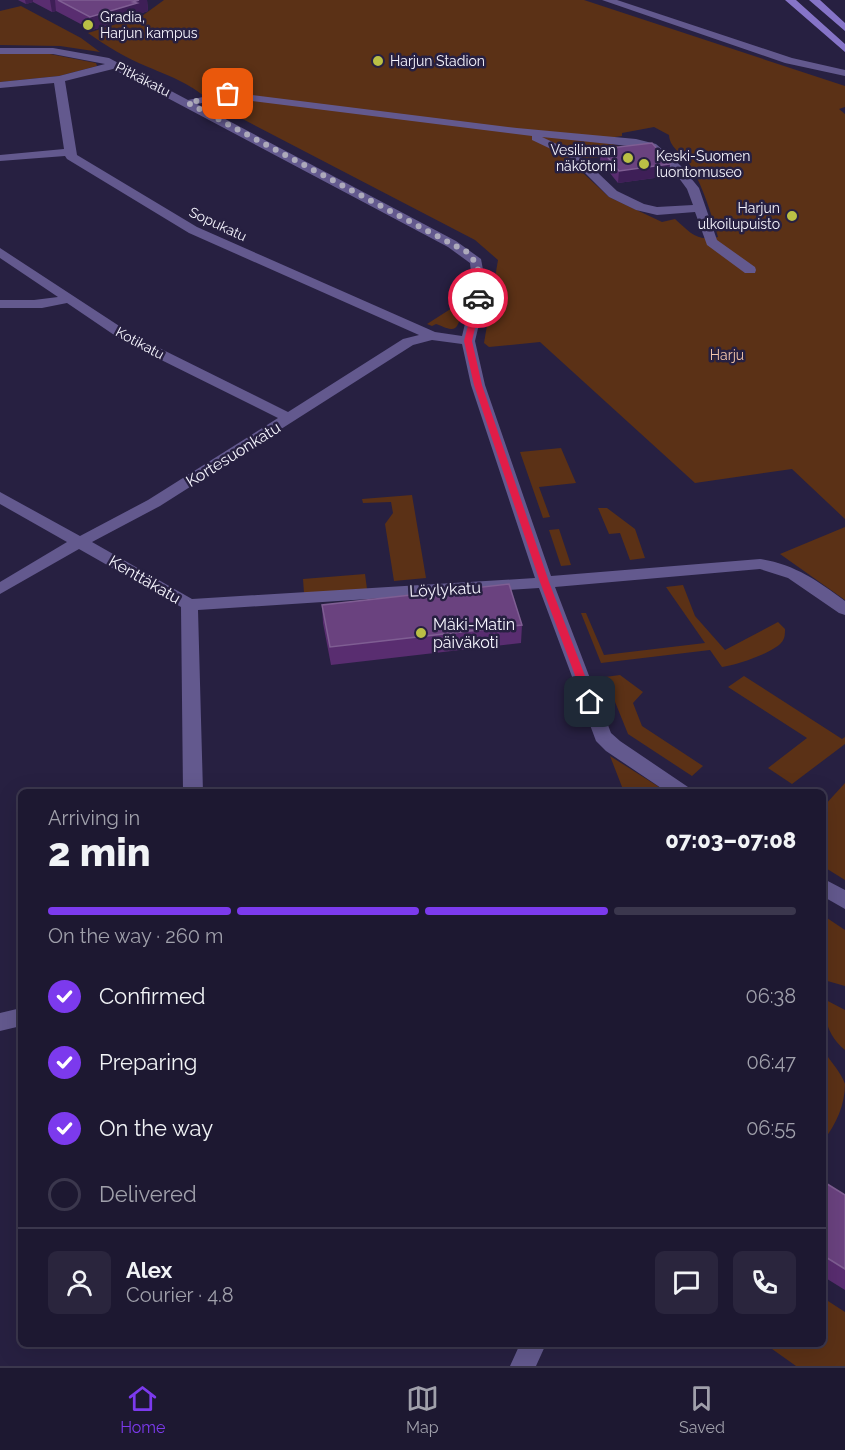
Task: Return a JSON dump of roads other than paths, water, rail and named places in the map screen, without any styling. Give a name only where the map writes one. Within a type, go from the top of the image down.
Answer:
[{"type":"main road","points":[[790,0],[845,49]]},
{"type":"main road","points":[[814,0],[845,28]]},
{"type":"street","points":[[607,0],[789,61],[845,73]]},
{"type":"street","name":"Pitkäkatu","points":[[0,51],[34,50],[68,53],[95,58],[115,65],[467,252],[476,262],[480,282],[474,322],[468,341],[478,385],[545,582],[603,736],[613,746],[677,789]]},
{"type":"street","points":[[0,84],[59,79],[115,65]]},
{"type":"street","points":[[0,158],[69,152],[59,79]]},
{"type":"street","points":[[188,103],[228,94],[518,131],[613,139],[652,146],[677,168],[693,188],[711,242],[750,270]]},
{"type":"street","points":[[518,131],[543,140],[574,156],[613,194],[640,207],[657,211],[699,208]]},
{"type":"street","name":"Sopukatu","points":[[69,152],[71,158],[193,230],[432,336]]},
{"type":"street","name":"Kotikatu","points":[[0,252],[128,339],[289,418]]},
{"type":"street","points":[[0,304],[31,305],[67,299]]},
{"type":"street","name":"Kortesuonkatu","points":[[0,589],[154,503],[408,342],[432,336],[468,341]]},
{"type":"street","name":"Kenttäkatu","points":[[0,497],[189,606],[193,789]]},
{"type":"street","name":"Löylykatu","points":[[189,606],[545,582],[743,565],[773,565],[797,576],[845,609]]},
{"type":"street","points":[[826,888],[845,901]]},
{"type":"street","points":[[0,1022],[18,1018]]},
{"type":"place","name":"Gradia, Harjun kampus","points":[[88,25]]},
{"type":"place","name":"Harjun Stadion","points":[[378,61]]},
{"type":"place","name":"Vesilinnan näkötorni","points":[[628,158]]},
{"type":"place","name":"Keski-Suomen luontomuseo","points":[[644,164]]},
{"type":"place","name":"Harjun ulkoilupuisto","points":[[792,216]]},
{"type":"place","name":"Mäki-Matin päiväkoti","points":[[421,633]]},
{"type":"park label","name":"Harju","points":[[727,355]]}]
